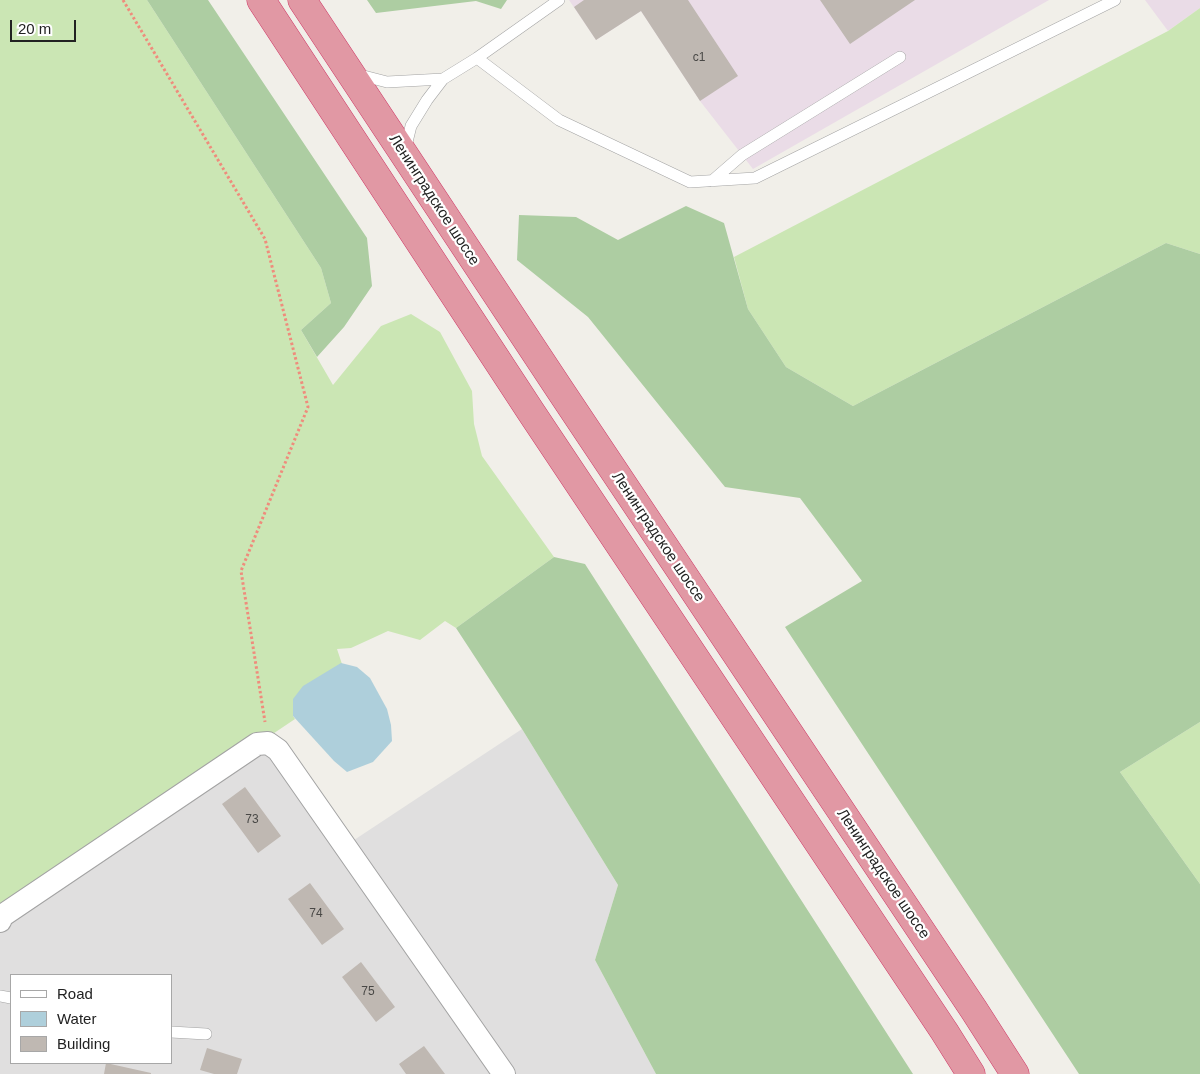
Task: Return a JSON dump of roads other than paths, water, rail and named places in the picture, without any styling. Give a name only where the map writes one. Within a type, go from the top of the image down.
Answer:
[{"type":"highway","points":[[261,0],[531,412],[971,1074]]},
{"type":"highway","name":"Ленинградское шоссе","points":[[302,0],[1015,1074]]},
{"type":"street","points":[[0,921],[2,916],[257,744],[268,743],[278,750],[504,1074]]},
{"type":"lane","points":[[404,154],[411,126],[443,79],[477,58],[559,0]]},
{"type":"lane","points":[[477,58],[559,120],[690,182],[755,178],[1115,0]]},
{"type":"lane","points":[[712,181],[742,155],[900,57]]},
{"type":"lane","points":[[351,72],[387,82],[443,79]]},
{"type":"lane","points":[[172,1032],[206,1034]]},
{"type":"water","points":[[341,663],[357,667],[370,678],[387,709],[392,741],[373,762],[347,772],[334,761],[293,716],[293,699],[303,686]]}]
